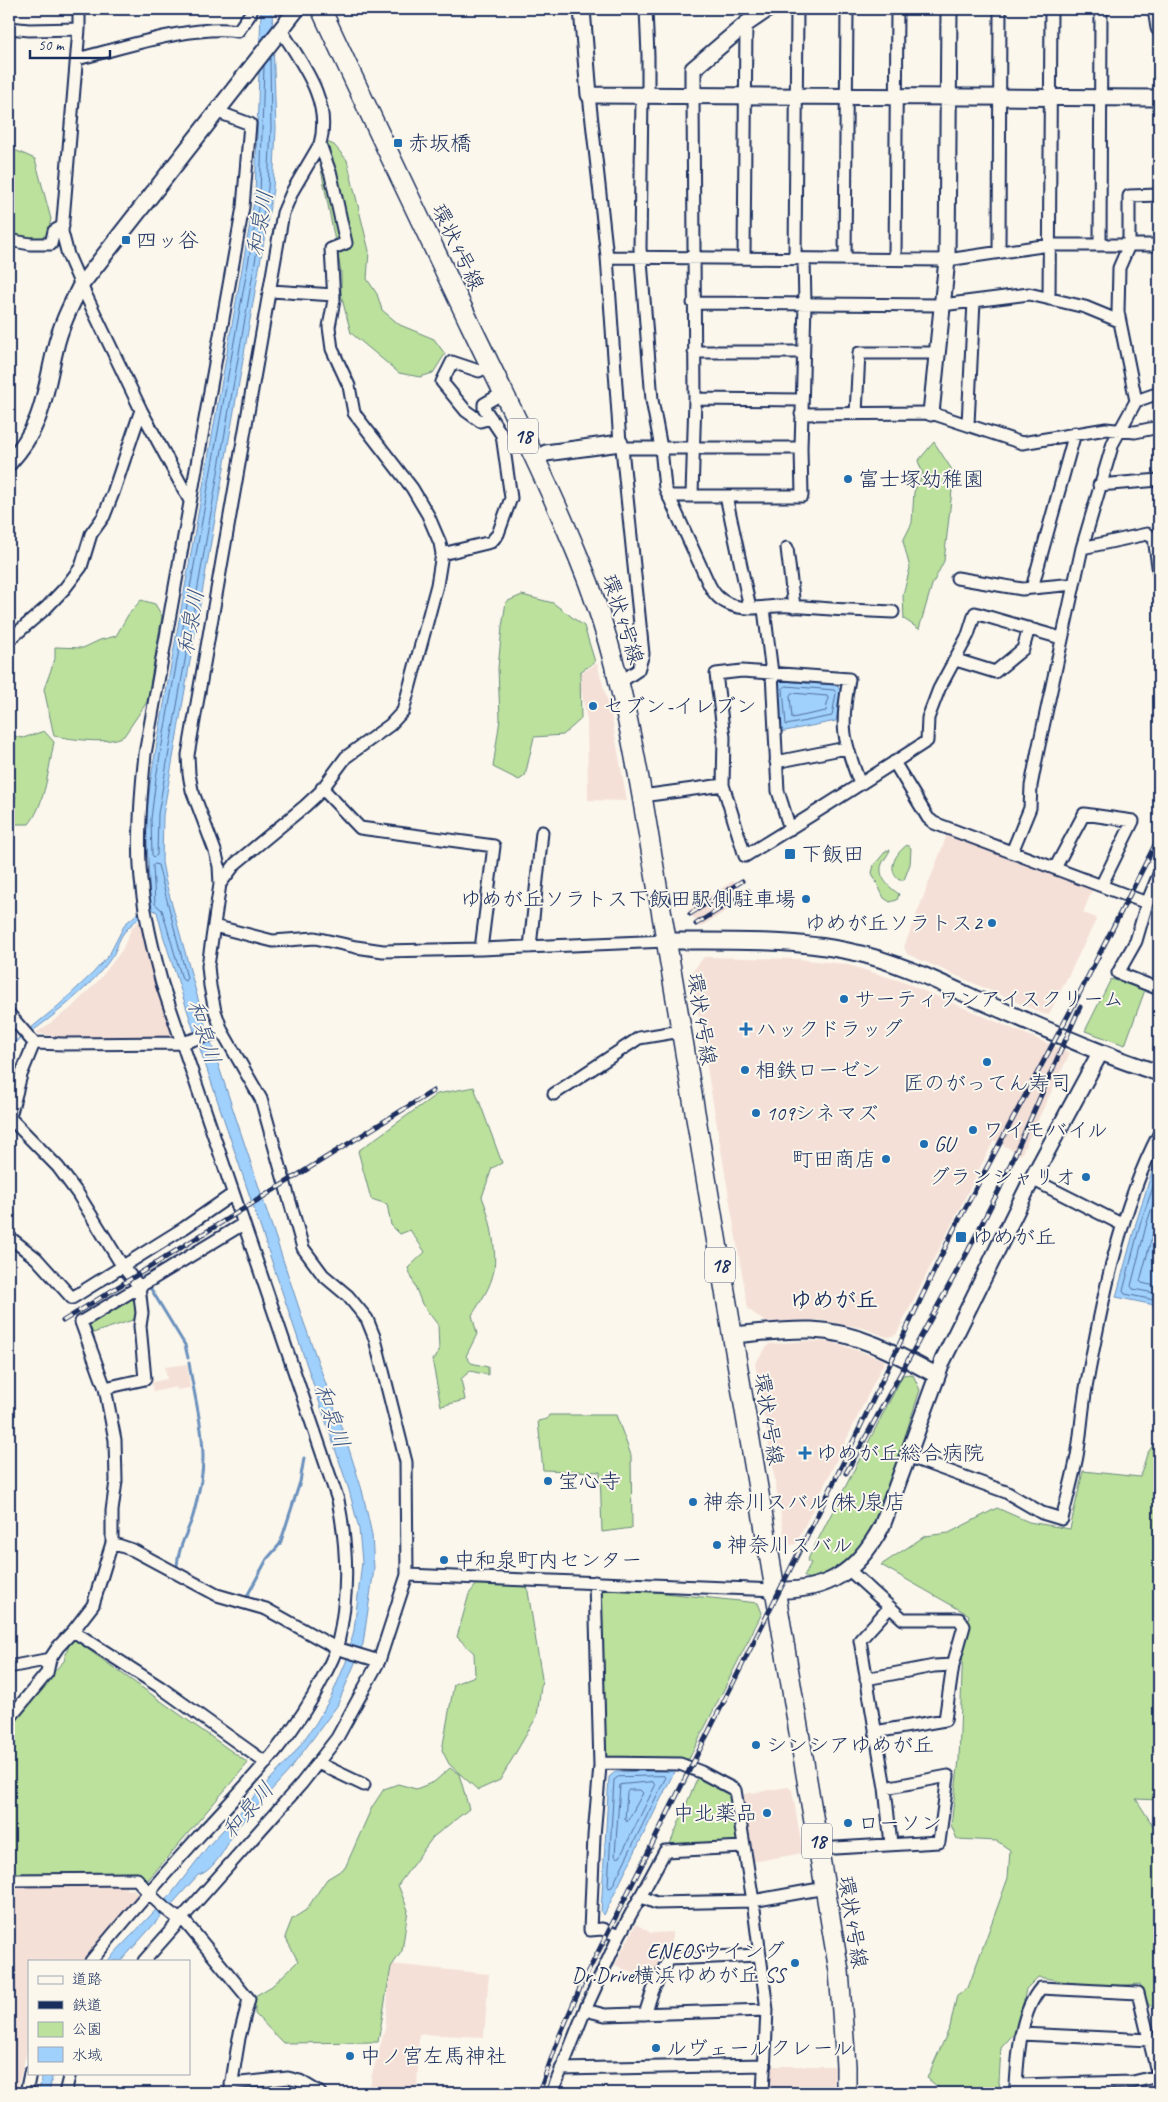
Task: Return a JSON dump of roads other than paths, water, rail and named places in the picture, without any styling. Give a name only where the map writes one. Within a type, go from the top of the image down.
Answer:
[{"type":"main road","name":"環状4号線","points":[[321,9],[535,460],[579,557],[600,616],[619,683],[642,796],[842,1989],[846,2093]]},
{"type":"street","points":[[79,9],[77,59],[62,232],[68,255],[81,286],[141,410],[190,501]]},
{"type":"street","points":[[77,59],[198,31],[222,29],[238,31],[251,13],[251,9]]},
{"type":"street","points":[[9,463],[27,441],[39,417],[62,323],[81,286],[297,9]]},
{"type":"street","points":[[582,9],[589,95],[607,257],[621,446],[643,654],[638,670],[619,683]]},
{"type":"street","points":[[646,9],[648,56],[645,95],[641,257],[652,400],[661,448],[664,488],[714,594],[730,604],[764,609],[794,606],[845,611],[893,612]]},
{"type":"street","points":[[692,495],[695,399],[693,69],[746,24],[768,9]]},
{"type":"street","points":[[668,496],[802,496],[801,400],[804,304],[799,258],[796,96],[797,9]]},
{"type":"street","points":[[845,259],[847,9]]},
{"type":"street","points":[[895,259],[897,9]]},
{"type":"street","points":[[931,413],[947,260],[949,9]]},
{"type":"street","points":[[999,252],[1000,9]]},
{"type":"street","points":[[1049,299],[1051,9]]},
{"type":"street","points":[[1100,245],[1101,9]]},
{"type":"street","points":[[1156,9],[1159,28]]},
{"type":"street","points":[[744,258],[746,24]]},
{"type":"street","points":[[9,28],[29,30],[79,29]]},
{"type":"street","points":[[145,1960],[177,1918],[318,1763],[338,1738],[379,1661],[407,1575],[406,1462],[375,1339],[367,1319],[348,1296],[324,1275],[303,1248],[261,1099],[218,1032],[208,966],[220,884],[215,851],[192,790],[189,774],[188,754],[271,291],[283,213],[293,190],[320,144],[322,131],[319,100],[314,82],[280,30]]},
{"type":"street","points":[[589,95],[1159,98]]},
{"type":"street","points":[[92,1960],[151,1896],[266,1763],[290,1732],[316,1692],[339,1648],[345,1597],[347,1563],[345,1531],[340,1508],[233,1194],[186,1042],[162,984],[147,919],[140,868],[139,832],[145,754],[243,208],[250,124],[218,112]]},
{"type":"street","points":[[220,884],[236,863],[305,806],[346,757],[390,725],[403,711],[437,585],[442,554],[440,543],[428,515],[412,488],[354,413],[349,386],[332,349],[329,327],[334,295],[331,249],[346,243],[331,175],[320,144]]},
{"type":"street","points":[[1136,402],[1119,321],[1117,283],[1119,268],[1129,245],[1130,196],[1159,195]]},
{"type":"street","points":[[9,240],[30,244],[51,244],[54,231],[63,226]]},
{"type":"street","points":[[607,257],[947,260],[1049,245],[1159,246]]},
{"type":"street","points":[[271,291],[334,295]]},
{"type":"street","points":[[693,303],[942,305],[1029,294],[1085,307],[1119,321]]},
{"type":"street","points":[[968,424],[974,301]]},
{"type":"street","points":[[694,352],[803,352]]},
{"type":"street","points":[[856,414],[859,353],[937,353]]},
{"type":"street","points":[[490,365],[479,371],[452,362],[442,382],[466,411],[480,422],[491,418]]},
{"type":"street","points":[[442,554],[491,542],[498,534],[511,498],[502,435],[484,408],[484,404],[503,393]]},
{"type":"street","points":[[1012,852],[1030,808],[1031,786],[1061,638],[1099,485],[1113,443],[1136,402],[1159,393]]},
{"type":"street","points":[[695,399],[801,400]]},
{"type":"street","points":[[9,640],[52,602],[81,567],[91,534],[104,516],[113,493],[141,410]]},
{"type":"street","points":[[801,414],[931,413],[1022,443],[1106,429],[1135,432],[1159,427]]},
{"type":"street","points":[[1032,588],[1075,433]]},
{"type":"street","points":[[535,460],[546,453],[621,446],[661,448],[801,448]]},
{"type":"street","points":[[1099,485],[1159,480]]},
{"type":"street","points":[[726,496],[750,608]]},
{"type":"street","points":[[1082,548],[1147,534],[1154,538],[1159,573]]},
{"type":"street","points":[[786,548],[794,606]]},
{"type":"street","points":[[958,578],[1022,589],[1074,584]]},
{"type":"street","points":[[764,609],[772,673],[778,791],[790,829]]},
{"type":"street","points":[[860,784],[846,748],[843,724],[849,679],[742,671],[716,674],[724,737],[723,785],[745,856],[790,829],[927,741],[928,718],[938,690],[956,660],[975,614],[1061,638]]},
{"type":"street","points":[[956,660],[995,672],[1023,649],[1029,628]]},
{"type":"street","points":[[776,762],[846,748]]},
{"type":"street","points":[[894,762],[928,818],[934,823],[1147,902]]},
{"type":"street","points":[[642,796],[723,785]]},
{"type":"street","points":[[322,788],[360,828],[494,846],[481,949]]},
{"type":"street","points":[[1055,868],[1084,814],[1133,821],[1102,884]]},
{"type":"street","points":[[530,947],[542,832]]},
{"type":"street","points":[[1159,874],[1147,902],[1136,942],[1118,973],[1159,989]]},
{"type":"street","points":[[214,926],[273,941],[315,938],[383,951],[666,941],[798,944],[848,951],[911,970],[1100,1053],[1159,1073]]},
{"type":"street","points":[[9,1014],[30,1037],[64,1044],[186,1042],[218,1032]]},
{"type":"street","points":[[554,1094],[639,1038],[682,1031]]},
{"type":"street","points":[[30,1037],[10,1120],[58,1166],[78,1194],[122,1266],[139,1286],[142,1313],[140,1326],[144,1379],[105,1388]]},
{"type":"street","points":[[407,1575],[795,1591],[814,1588],[827,1583],[849,1570],[873,1543],[882,1526],[936,1375],[1032,1179],[1100,1053]]},
{"type":"street","points":[[907,1456],[1006,1492],[1042,1513],[1062,1519],[1078,1455],[1085,1390],[1100,1316],[1123,1226],[1138,1179],[1159,1134]]},
{"type":"street","points":[[1032,1179],[1123,1226]]},
{"type":"street","points":[[9,1237],[36,1258],[72,1298],[184,1228],[233,1194]]},
{"type":"street","points":[[9,1719],[47,1673],[50,1659],[58,1647],[73,1632],[93,1605],[112,1543],[112,1511],[116,1481],[115,1440],[105,1388],[81,1322],[244,1224]]},
{"type":"street","points":[[732,1335],[791,1330],[814,1330],[836,1333],[862,1339],[888,1349],[936,1375]]},
{"type":"street","points":[[112,1543],[133,1550],[217,1595],[266,1609],[339,1648],[379,1661]]},
{"type":"street","points":[[849,1570],[903,1619],[959,1619],[964,1626],[952,1665],[945,1720],[876,1732]]},
{"type":"street","points":[[595,1582],[600,1763],[594,1836],[590,1930],[602,1929],[619,1936]]},
{"type":"street","points":[[890,1607],[860,1640],[885,1788],[891,1844]]},
{"type":"street","points":[[73,1632],[160,1687],[266,1763]]},
{"type":"street","points":[[9,1667],[50,1659]]},
{"type":"street","points":[[866,1679],[934,1666],[952,1665]]},
{"type":"street","points":[[318,1763],[364,1785]]},
{"type":"street","points":[[600,1763],[680,1764],[735,1790],[753,1901],[767,2010],[764,2093]]},
{"type":"street","points":[[818,1849],[939,1842],[948,1776],[885,1788]]},
{"type":"street","points":[[552,2093],[585,2010],[619,1936],[665,1851],[743,1847]]},
{"type":"street","points":[[9,1880],[137,1879],[151,1896],[191,1929],[249,1999],[231,2089],[288,2078],[300,2081],[320,2093]]},
{"type":"street","points":[[642,1896],[656,1903],[753,1901],[825,1888]]},
{"type":"street","points":[[645,2014],[653,1990],[669,1959],[759,1955]]},
{"type":"street","points":[[1041,1988],[1138,1993],[1158,2076],[1133,2082],[1016,2089],[1021,2034],[1034,1997],[1041,1988]]},
{"type":"street","points":[[585,2010],[605,2015],[767,2010]]},
{"type":"street","points":[[1021,2034],[1150,2040]]},
{"type":"street","points":[[561,2069],[765,2066]]},
{"type":"street","points":[[26,2093],[30,2074]]},
{"type":"street","points":[[65,2093],[70,2074]]},
{"type":"water","name":"和泉川","points":[[261,9],[272,9],[276,129],[273,189],[163,815],[162,862],[166,883],[206,1028],[303,1320],[362,1490],[372,1535],[374,1569],[363,1644],[337,1706],[288,1772],[234,1831],[214,1864],[198,1875],[122,1960],[108,1960],[172,1893],[209,1845],[293,1755],[316,1723],[331,1697],[346,1662],[354,1630],[362,1562],[359,1529],[349,1490],[194,1031],[157,912],[152,909],[127,929],[103,969],[78,994],[49,1019],[9,1046],[58,1006],[93,973],[109,955],[125,924],[150,903],[146,819],[151,777],[255,196]]},
{"type":"water","points":[[780,681],[837,685],[841,691],[836,721],[780,732],[778,683]]},
{"type":"water","points":[[1154,1165],[1159,1166],[1159,1306],[1116,1297]]},
{"type":"water","points":[[675,1770],[604,1915],[601,1912],[609,1777],[615,1772]]},
{"type":"water","points":[[42,2074],[53,2074],[49,2093],[39,2093]]},
{"type":"waterway","points":[[151,1289],[185,1345],[188,1358]]},
{"type":"waterway","points":[[177,1566],[181,1548],[195,1510],[203,1466],[200,1422],[189,1363]]},
{"type":"waterway","points":[[246,1598],[267,1559],[280,1544],[300,1482],[304,1458]]},
{"type":"railway","points":[[539,2093],[559,2037],[581,1986],[833,1484],[953,1231],[1072,1008],[1159,837]]},
{"type":"railway","points":[[690,914],[742,881]]},
{"type":"railway","points":[[696,924],[748,891]]},
{"type":"railway","points":[[846,1473],[968,1251],[1000,1188],[1080,1007]]},
{"type":"railway","points":[[63,1321],[433,1091]]},
{"type":"place","name":"赤坂橋","points":[[398,143]]},
{"type":"place","name":"四ッ谷","points":[[126,240]]},
{"type":"place","name":"富士塚幼稚園","points":[[848,479]]},
{"type":"place","name":"セブン-イレブン","points":[[593,706]]},
{"type":"place","name":"下飯田","points":[[790,854]]},
{"type":"place","name":"ゆめが丘ソラトス下飯田駅側駐車場","points":[[806,899]]},
{"type":"place","name":"ゆめが丘ソラトス2","points":[[992,923]]},
{"type":"place","name":"サーティワンアイスクリーム","points":[[844,999]]},
{"type":"place","name":"ハックドラッグ","points":[[746,1029]]},
{"type":"place","name":"匠のがってん寿司","points":[[987,1062]]},
{"type":"place","name":"相鉄ローゼン","points":[[745,1070]]},
{"type":"place","name":"109シネマズ","points":[[756,1113]]},
{"type":"place","name":"ワイモバイル","points":[[973,1130]]},
{"type":"place","name":"GU","points":[[924,1144]]},
{"type":"place","name":"町田商店","points":[[886,1159]]},
{"type":"place","name":"グランシャリオ","points":[[1086,1177]]},
{"type":"place","name":"ゆめが丘","points":[[961,1237]]},
{"type":"place","name":"ゆめが丘総合病院","points":[[805,1453]]},
{"type":"place","name":"宝心寺","points":[[548,1481]]},
{"type":"place","name":"神奈川スバル(株)泉店","points":[[693,1502]]},
{"type":"place","name":"神奈川スバル","points":[[717,1545]]},
{"type":"place","name":"中和泉町内センター","points":[[444,1560]]},
{"type":"place","name":"シンシアゆめが丘","points":[[756,1745]]},
{"type":"place","name":"中北薬品","points":[[767,1813]]},
{"type":"place","name":"ローソン","points":[[848,1823]]},
{"type":"place","name":"ENEOSウイング Dr.Drive横浜ゆめが丘 SS","points":[[795,1963]]},
{"type":"place","name":"ルヴェールクレール","points":[[656,2048]]},
{"type":"place","name":"中ノ宮左馬神社","points":[[350,2056]]},
{"type":"district","name":"ゆめが丘","points":[[834,1300]]}]
